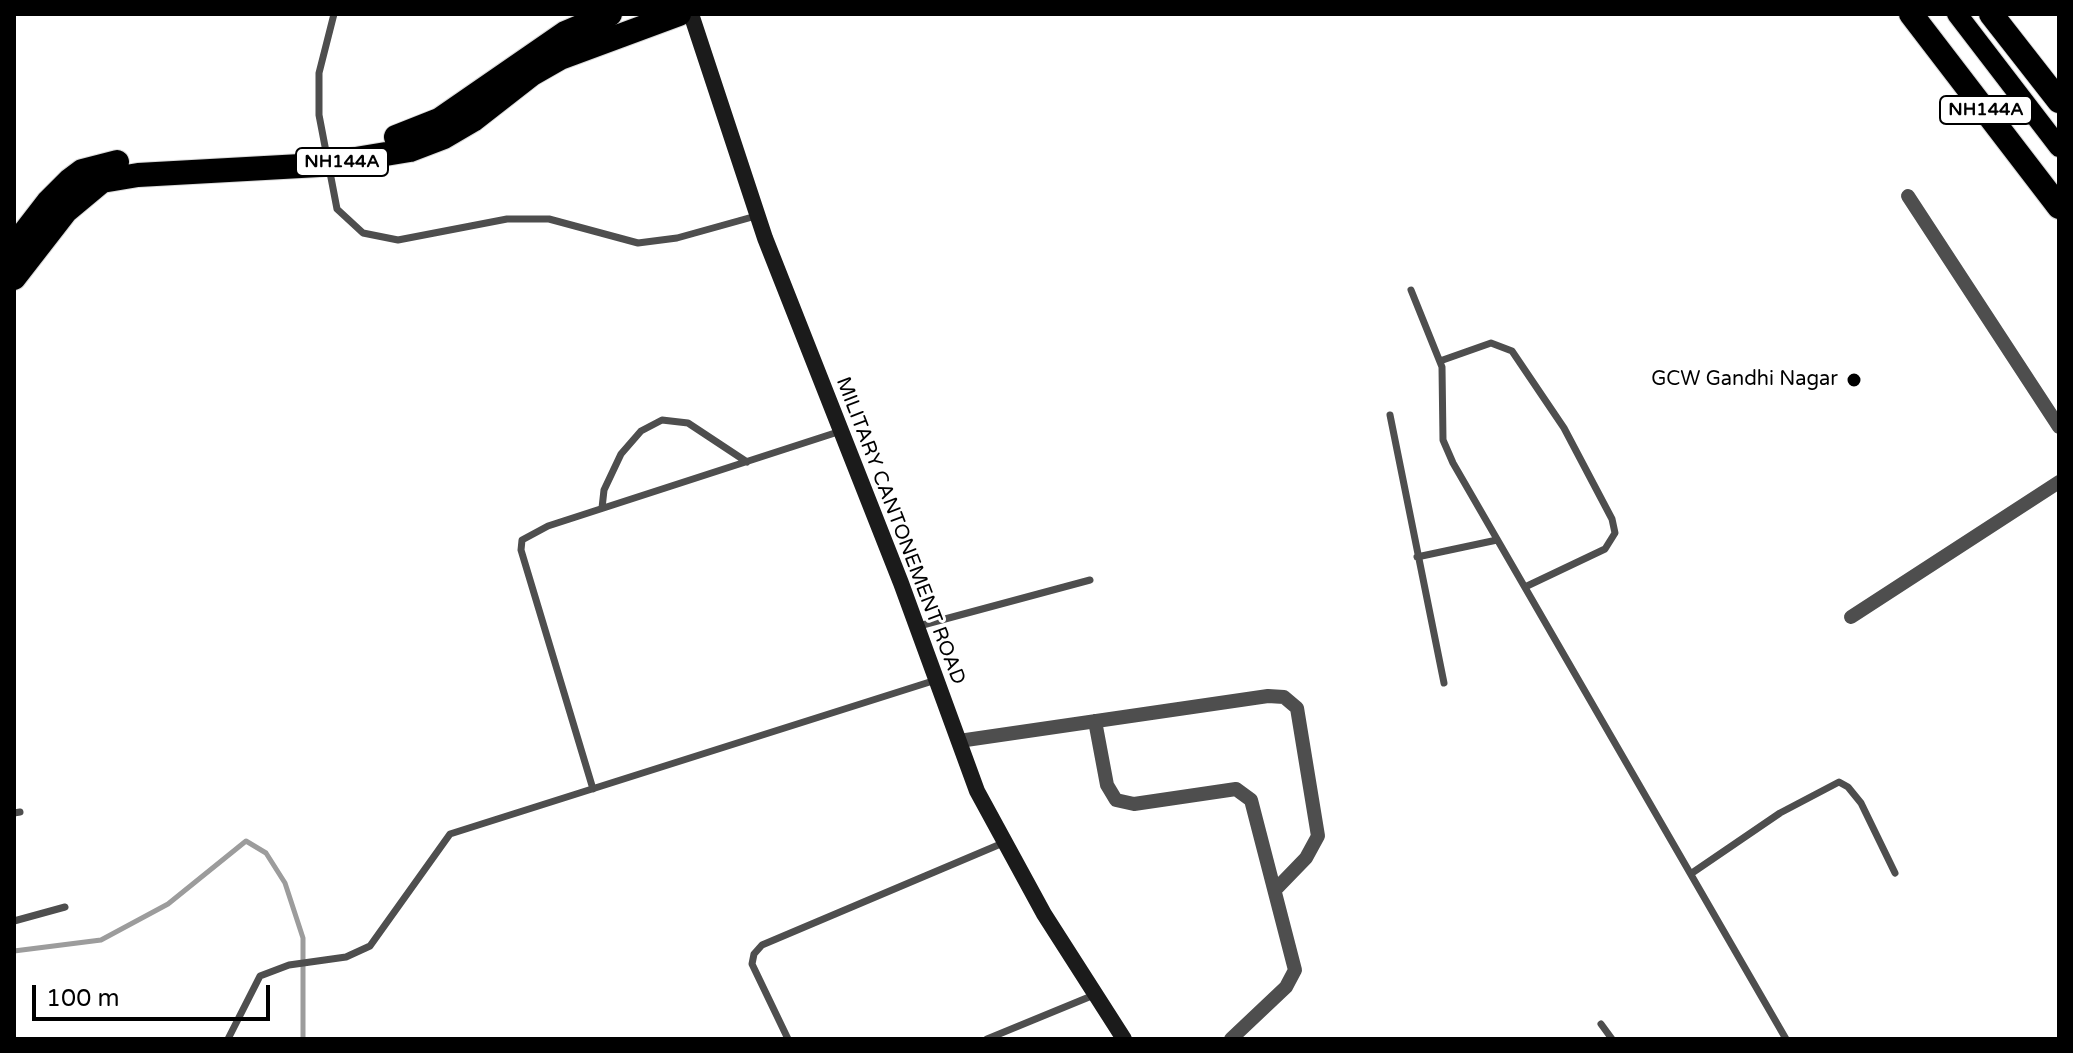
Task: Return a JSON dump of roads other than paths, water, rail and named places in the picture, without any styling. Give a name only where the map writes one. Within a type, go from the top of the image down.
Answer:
[{"type":"highway","name":"NH144A","points":[[14,246],[59,189],[82,171],[140,160],[325,156],[414,132],[439,120],[539,48],[610,14]]},
{"type":"highway","name":"NH144A","points":[[14,278],[66,211],[102,181],[325,156],[410,150],[444,137],[560,58],[679,14]]},
{"type":"highway","name":"NH144A","points":[[1911,14],[2059,207]]},
{"type":"highway","name":"NH144A","points":[[1991,14],[2059,101]]},
{"type":"main road","points":[[1957,14],[2059,147]]},
{"type":"street","name":"MILITARY CANTONEMENT ROAD","points":[[691,14],[758,216],[977,791],[1094,995],[1124,1039]]},
{"type":"street","points":[[1908,196],[2059,427]]},
{"type":"street","points":[[1851,617],[2059,482]]},
{"type":"street","points":[[959,741],[1268,696],[1284,697],[1293,704],[1318,836],[1306,858],[1276,889]]},
{"type":"street","points":[[1095,721],[1107,785],[1116,800],[1134,804],[1236,789],[1245,792],[1251,800],[1295,965],[1294,975],[1286,987],[1231,1039]]},
{"type":"lane","points":[[334,14],[319,73],[325,156],[337,209],[344,219],[363,233],[398,240],[521,219],[549,219],[638,243],[677,238],[758,216]]},
{"type":"lane","points":[[1411,290],[1440,361],[1443,440],[1497,540],[1786,1039]]},
{"type":"lane","points":[[1440,361],[1491,343],[1512,351],[1564,428],[1612,519],[1615,533],[1605,549],[1525,587]]},
{"type":"lane","points":[[1390,415],[1444,683]]},
{"type":"lane","points":[[602,508],[604,490],[621,454],[641,431],[662,420],[688,423],[747,462]]},
{"type":"lane","points":[[593,789],[521,546],[525,537],[548,526],[841,431]]},
{"type":"lane","points":[[1417,557],[1497,540]]},
{"type":"lane","points":[[917,627],[1090,580]]},
{"type":"lane","points":[[228,1039],[260,976],[289,965],[325,961],[370,946],[450,834],[936,680]]},
{"type":"lane","points":[[1692,873],[1780,813],[1839,782],[1848,787],[1861,803],[1895,873]]},
{"type":"lane","points":[[788,1039],[752,964],[754,954],[762,945],[1005,842]]},
{"type":"lane","points":[[14,921],[65,907]]},
{"type":"lane","points":[[987,1039],[1094,995]]},
{"type":"lane","points":[[1601,1024],[1612,1039]]},
{"type":"waterway","points":[[14,951],[101,940],[168,904],[246,841],[266,853],[285,883],[303,938],[303,1039]]},
{"type":"place","name":"GCW Gandhi Nagar","points":[[1854,380]]}]
